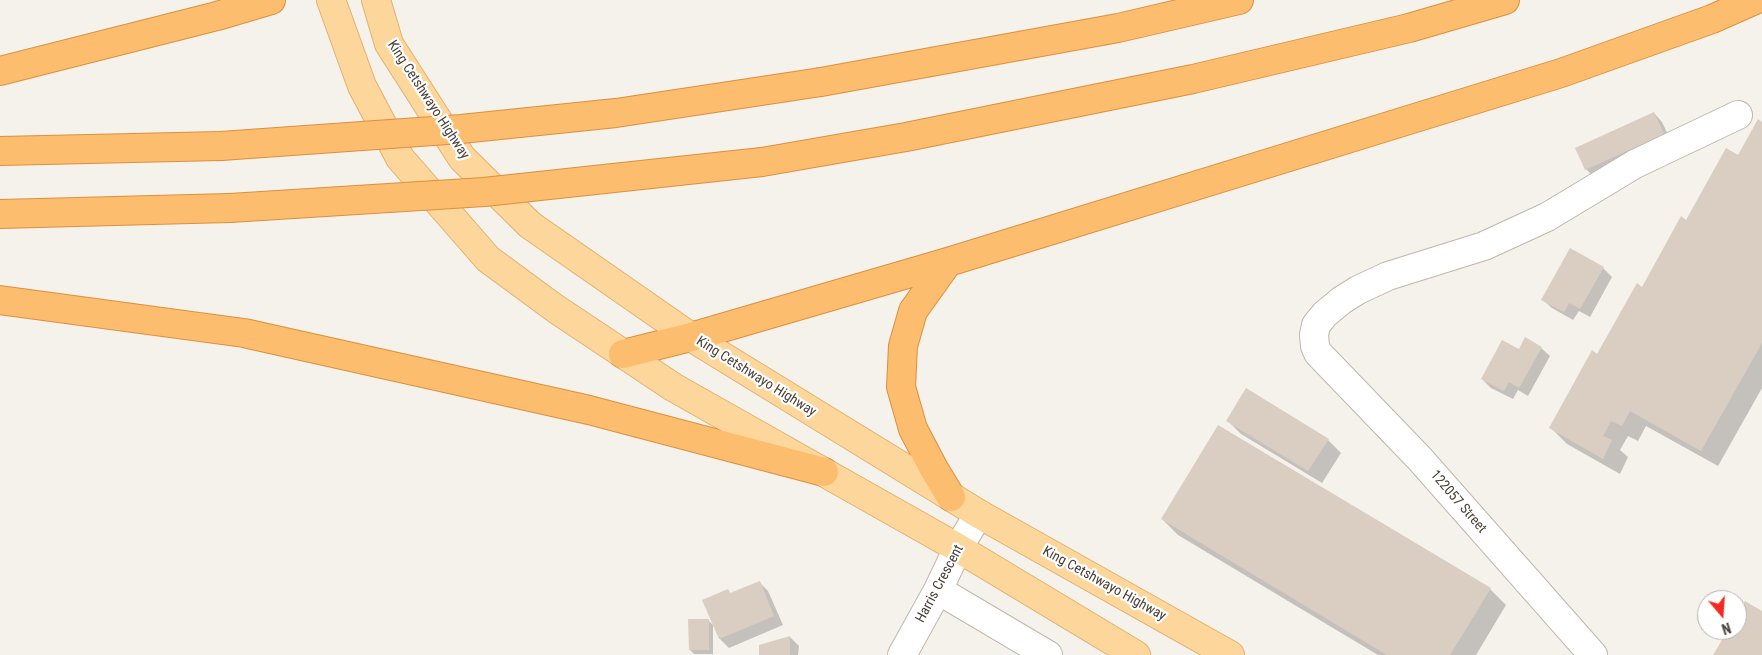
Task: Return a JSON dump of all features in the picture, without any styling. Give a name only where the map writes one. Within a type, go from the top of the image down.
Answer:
[{"type":"highway","points":[[0,71],[217,16],[271,0]]},
{"type":"highway","points":[[0,151],[221,146],[461,129],[616,113],[821,82],[1118,28],[1239,0]]},
{"type":"highway","points":[[0,214],[230,208],[484,192],[762,162],[906,137],[1194,79],[1409,28],[1505,0]]},
{"type":"highway","points":[[623,354],[948,262],[1561,73],[1712,19],[1755,0]]},
{"type":"highway","points":[[948,262],[913,311],[903,346],[901,387],[913,429],[934,470],[951,497]]},
{"type":"highway","points":[[0,300],[244,333],[590,410],[824,472]]},
{"type":"main road","points":[[331,0],[362,86],[400,158],[488,259],[556,309],[673,387],[958,548],[1136,655]]},
{"type":"main road","name":"King Cetshwayo Highway","points":[[376,0],[389,44],[462,158],[530,225],[691,336],[951,497],[1230,655]]},
{"type":"street","name":"122057 Street","points":[[1593,655],[1420,459],[1318,353],[1314,335],[1316,325],[1325,314],[1358,290],[1388,276],[1484,246],[1547,217],[1635,164],[1738,115]]},
{"type":"street","name":"Harris Crescent","points":[[902,655],[938,590],[958,548],[979,514]]},
{"type":"street","points":[[938,590],[1048,655]]},
{"type":"building","points":[[1654,112],[1664,134],[1585,170],[1575,148]]},
{"type":"building","points":[[1758,119],[1762,122],[1762,343],[1701,451],[1630,411],[1622,426],[1611,421],[1603,436],[1612,440],[1603,459],[1549,428],[1592,350],[1597,354],[1637,283],[1642,287],[1681,216],[1686,220],[1726,148],[1738,155]]},
{"type":"building","points":[[1570,248],[1604,267],[1580,309],[1569,303],[1564,312],[1541,300]]},
{"type":"building","points":[[1525,337],[1542,347],[1519,388],[1509,382],[1504,391],[1481,379],[1502,340],[1519,349]]},
{"type":"building","points":[[1246,388],[1329,439],[1308,471],[1226,421]]},
{"type":"building","points":[[1218,425],[1491,588],[1450,655],[1387,655],[1161,519]]},
{"type":"building","points":[[760,581],[774,616],[719,639],[702,600],[728,589],[730,593]]},
{"type":"building","points":[[1747,602],[1762,611],[1762,655],[1713,655],[1722,640],[1747,640]]},
{"type":"building","points":[[688,619],[709,619],[709,650],[689,650]]},
{"type":"building","points":[[790,636],[790,655],[759,655],[759,645]]}]
